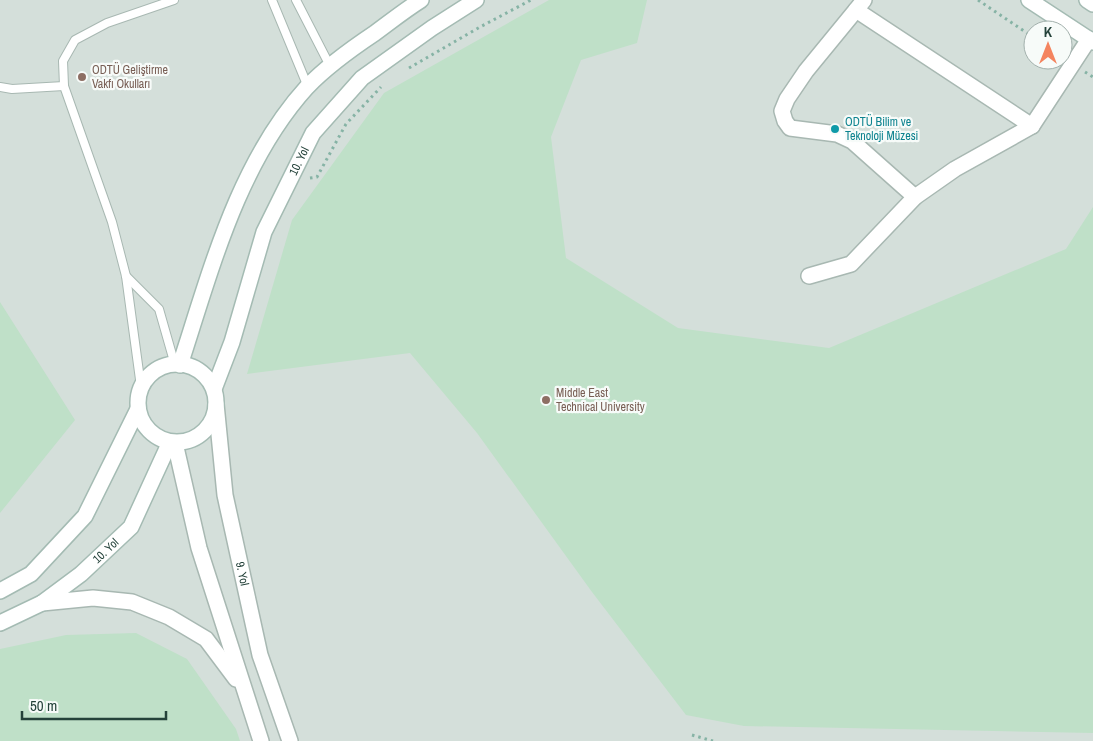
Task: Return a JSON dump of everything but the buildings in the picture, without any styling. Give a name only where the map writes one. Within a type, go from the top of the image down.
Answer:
[{"type":"street","points":[[178,364],[220,239],[248,176],[279,122],[308,87],[330,66],[421,0]]},
{"type":"street","name":"10. Yol","points":[[0,623],[42,603],[81,574],[131,527],[173,442],[188,441],[199,436],[208,427],[214,416],[215,396],[264,232],[313,133],[362,78],[432,28],[476,0]]},
{"type":"street","points":[[810,276],[851,264],[915,198],[955,169],[1032,126],[1091,40],[1029,0]]},
{"type":"street","points":[[1087,0],[1093,4]]},
{"type":"street","points":[[915,198],[852,141],[836,134],[790,128],[785,121],[782,111],[787,99],[806,71],[860,5],[1032,126]]},
{"type":"street","points":[[215,396],[208,380],[200,372],[191,367],[178,364],[164,366],[147,378],[141,387],[138,409],[149,431],[159,438],[173,442],[199,548],[242,688],[261,741]]},
{"type":"street","name":"9. Yol","points":[[215,396],[225,495],[260,655],[290,741]]},
{"type":"street","points":[[0,591],[31,574],[85,516],[138,409]]},
{"type":"street","points":[[42,603],[94,598],[132,602],[169,617],[206,639],[242,688]]},
{"type":"lane","points":[[141,387],[126,276],[112,222],[64,86],[63,61],[75,40],[108,23],[174,0]]},
{"type":"lane","points":[[272,0],[308,87]]},
{"type":"lane","points":[[296,0],[330,66]]},
{"type":"lane","points":[[0,87],[12,89],[64,86]]},
{"type":"lane","points":[[126,276],[159,309],[178,364]]},
{"type":"path","points":[[404,70],[480,26],[530,0]]},
{"type":"path","points":[[978,0],[1023,30]]},
{"type":"path","points":[[290,180],[317,177],[346,124],[382,86]]},
{"type":"path","points":[[692,735],[713,741]]},
{"type":"shaded area","name":"Middle East Technical University","points":[[0,0],[1093,0],[1093,741],[0,741]]},
{"type":"green space","points":[[549,0],[647,0],[637,43],[581,60],[551,137],[566,258],[678,328],[829,348],[1066,249],[1093,207],[1093,733],[744,726],[686,715],[592,592],[477,433],[410,353],[247,374],[292,220],[384,93]]},
{"type":"green space","points":[[0,302],[75,420],[0,513]]},
{"type":"green space","points":[[136,633],[187,659],[236,729],[240,741],[0,741],[0,649],[66,635]]},
{"type":"place","name":"ODTÜ Geliştirme Vakfı Okulları","points":[[82,77]]},
{"type":"place","name":"ODTÜ Bilim ve Teknoloji Müzesi","points":[[835,129]]},
{"type":"place","name":"Middle East Technical University","points":[[546,400]]}]
